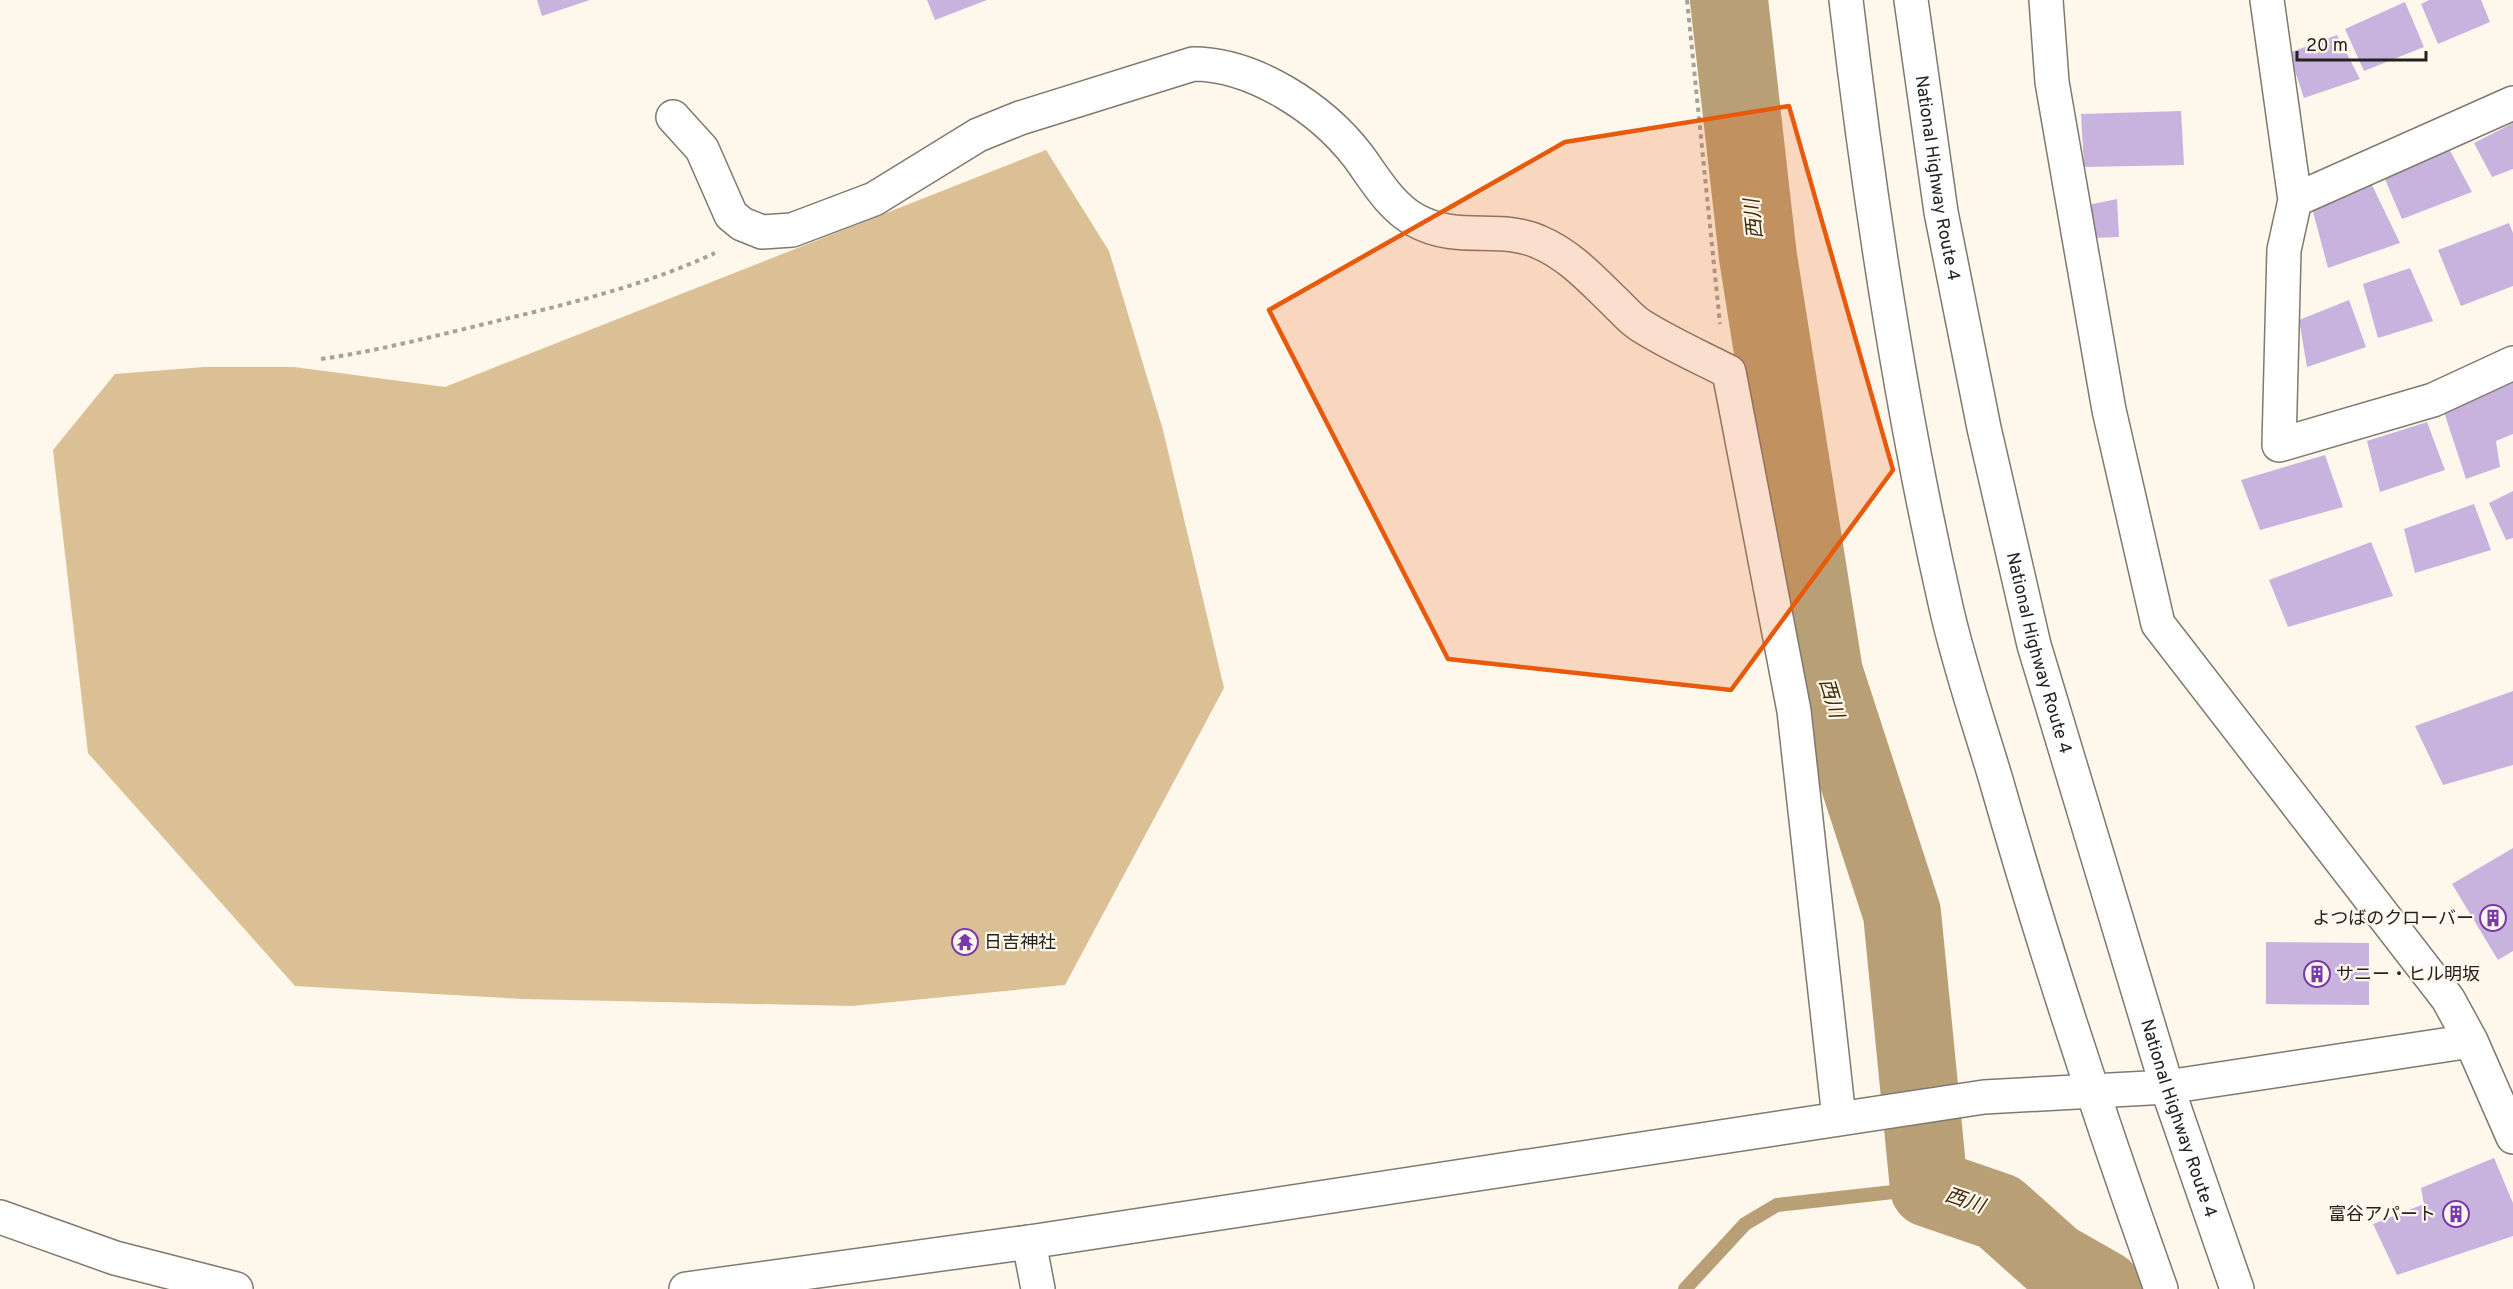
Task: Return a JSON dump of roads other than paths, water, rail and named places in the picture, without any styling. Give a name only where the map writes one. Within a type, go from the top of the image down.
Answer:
[{"type":"main road","points":[[1846,0],[1864,155],[1895,365],[1947,610],[2021,869],[2092,1091],[2161,1289]]},
{"type":"main road","name":"National Highway Route 4","points":[[1911,0],[1941,212],[1984,428],[2032,633],[2167,1087],[2237,1289]]},
{"type":"main road","points":[[2046,0],[2052,82],[2107,398],[2158,624],[2448,999],[2471,1041],[2513,1137]]},
{"type":"main road","points":[[2267,0],[2295,200],[2284,250],[2278,445],[2433,400],[2513,363]]},
{"type":"main road","points":[[673,117],[702,149],[731,214],[742,224],[762,232],[792,230],[874,199],[978,135],[1020,118],[1193,64],[1211,64],[1260,81],[1300,99],[1336,129],[1386,196],[1413,219],[1437,231],[1473,235],[1506,234],[1538,241],[1572,261],[1639,325],[1729,372],[1794,711],[1839,1118]]},
{"type":"main road","points":[[2295,200],[2513,102]]},
{"type":"main road","points":[[687,1289],[1029,1242],[1984,1097],[2167,1087],[2471,1041]]},
{"type":"main road","points":[[0,1217],[115,1258],[236,1289]]},
{"type":"main road","points":[[1029,1242],[1038,1289]]},
{"type":"waterway","name":"西川","points":[[1729,0],[1758,257],[1824,673],[1902,913],[1929,1188],[1999,1212],[2054,1261],[2103,1289]]},
{"type":"waterway","points":[[1685,1289],[1745,1224],[1777,1205],[1929,1188]]},
{"type":"place","name":"よつばのクローバー","points":[[2493,918]]},
{"type":"place","name":"日吉神社","points":[[965,942]]},
{"type":"place","name":"サニー・ヒル明坂","points":[[2317,974]]},
{"type":"place","name":"富谷アパート","points":[[2456,1214]]}]
